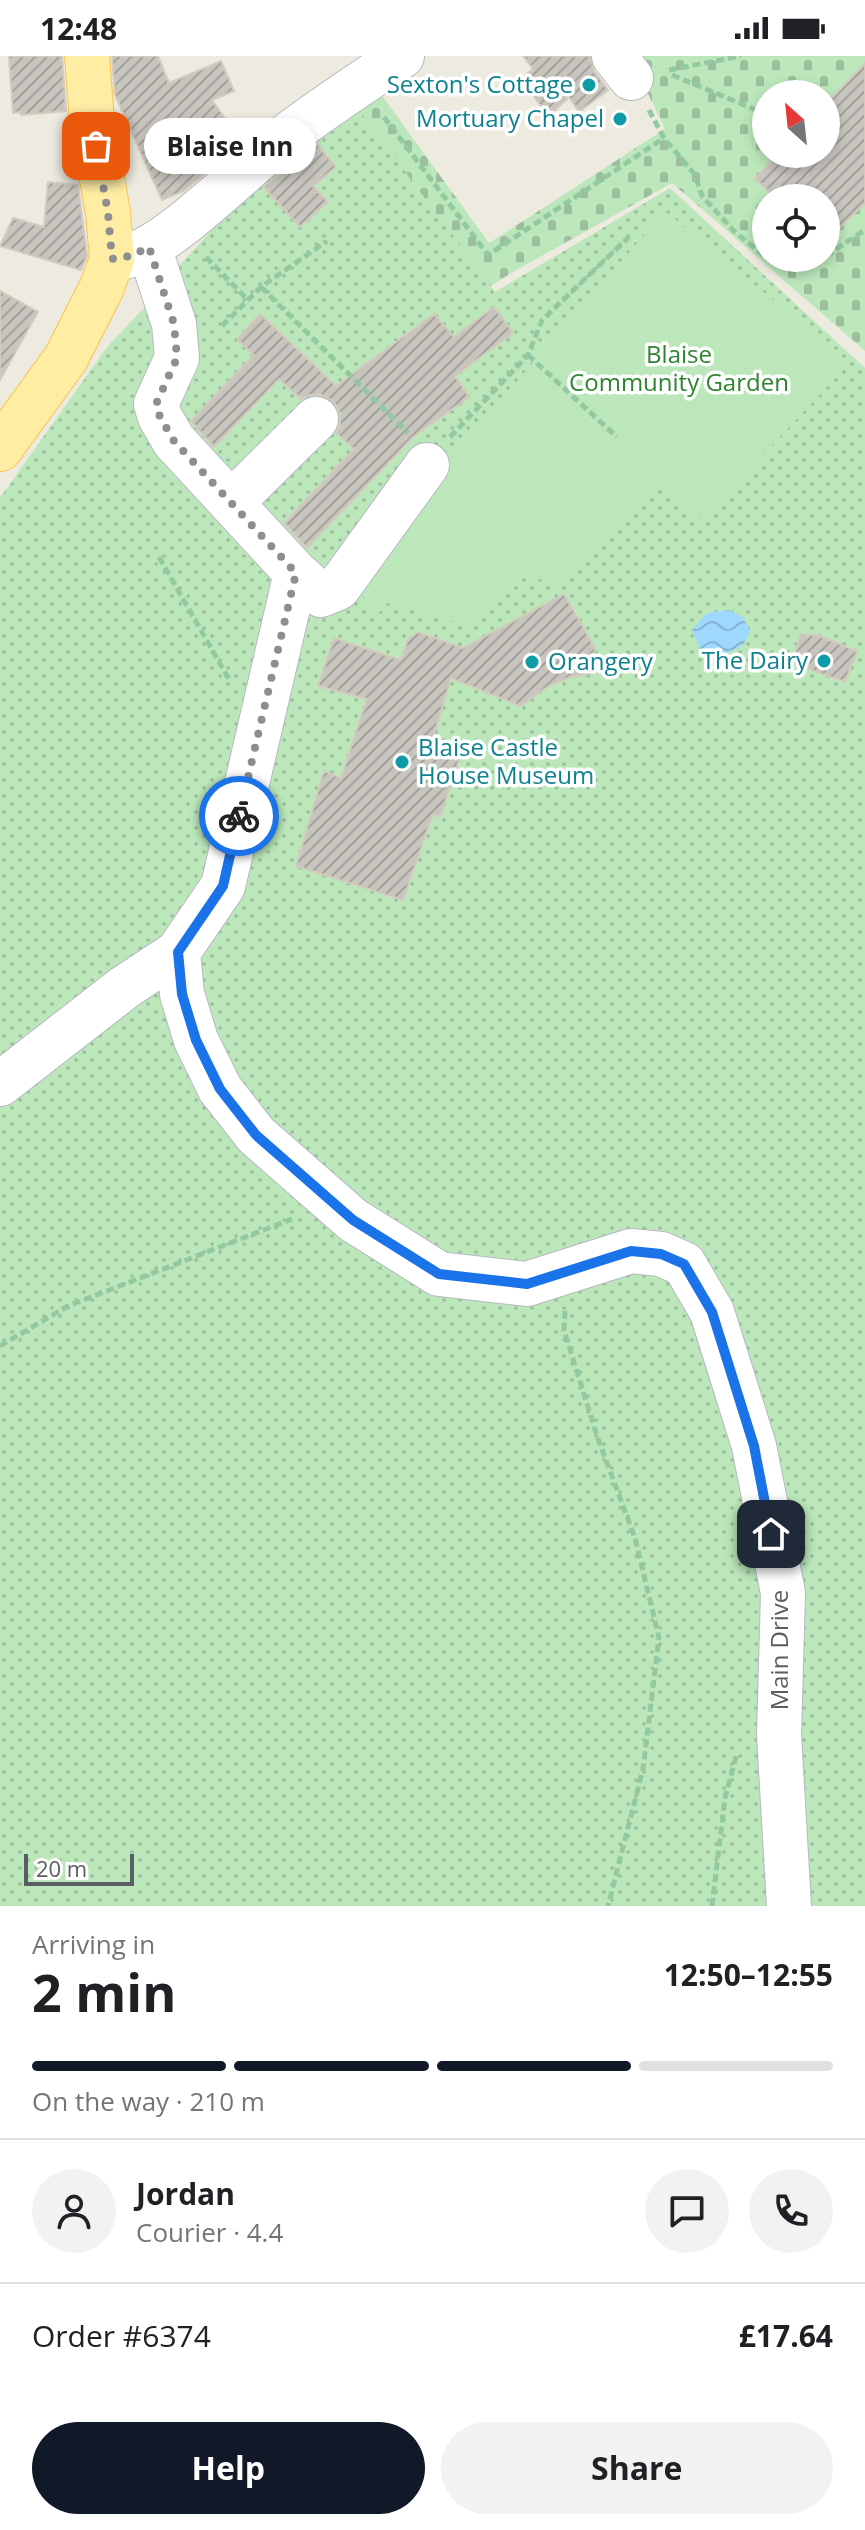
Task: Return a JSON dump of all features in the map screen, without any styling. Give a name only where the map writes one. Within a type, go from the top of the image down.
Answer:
[{"type":"main road","points":[[0,449],[66,358],[102,287],[146,244],[108,213],[86,145],[87,56]]},
{"type":"street","points":[[402,56],[283,138],[146,244],[174,324],[177,358],[156,404],[174,441],[296,573],[321,595],[338,588],[429,460]]},
{"type":"street","points":[[231,503],[316,419]]},
{"type":"street","points":[[0,1084],[125,987],[178,952],[223,886],[296,573]]},
{"type":"street","name":"Main Drive","points":[[178,952],[182,994],[196,1040],[220,1089],[256,1135],[353,1220],[439,1274],[527,1284],[631,1251],[661,1254],[684,1264],[712,1312],[754,1446],[783,1593],[779,1735],[789,1906]]},
{"type":"path","points":[[647,70],[741,56]]},
{"type":"path","points":[[647,70],[752,109]]},
{"type":"path","points":[[647,70],[664,138],[695,175],[702,196],[752,246]]},
{"type":"path","points":[[380,112],[488,255],[664,138]]},
{"type":"path","points":[[840,247],[865,230]]},
{"type":"path","points":[[261,287],[429,460],[528,355],[542,320],[629,237]]},
{"type":"path","points":[[222,326],[261,287],[327,241]]},
{"type":"path","points":[[146,244],[247,299]]},
{"type":"path","points":[[528,355],[617,437]]},
{"type":"path","points":[[159,557],[223,672],[231,682],[239,685]]},
{"type":"path","points":[[0,1346],[68,1306],[333,1203]]},
{"type":"path","points":[[568,1271],[564,1330],[597,1436],[635,1538],[659,1638],[643,1769],[608,1906]]},
{"type":"path","points":[[712,1906],[725,1798]]},
{"type":"green space","points":[[630,56],[865,56],[865,351],[774,272],[840,272],[840,184],[752,184],[752,253],[672,183],[511,273],[448,314],[345,187],[361,107],[380,93],[489,243],[665,129]]},
{"type":"green space","points":[[353,102],[495,292],[670,188],[752,264],[752,272],[761,272],[865,368],[865,1906],[0,1906],[0,498],[107,347],[225,216]]},
{"type":"green space","name":"Blaise Community Garden","points":[[665,211],[850,363],[702,519],[657,481],[566,584],[551,585],[530,572],[473,627],[388,603],[379,613],[345,578]]},
{"type":"water","points":[[729,610],[743,617],[750,631],[743,645],[720,657],[700,649],[692,630],[707,613]]},
{"type":"building","points":[[9,56],[62,56],[66,111],[13,113]]},
{"type":"building","points":[[112,56],[158,56],[169,83],[221,61],[234,91],[212,100],[241,141],[184,191],[162,200],[115,95]]},
{"type":"building","points":[[523,56],[590,56],[594,71],[608,90],[579,112],[569,97],[548,117],[522,78],[533,69]]},
{"type":"building","points":[[865,63],[865,203],[840,227],[840,184],[761,184],[755,178],[765,168],[840,168],[840,89]]},
{"type":"building","points":[[317,144],[336,167],[313,186],[328,202],[300,227],[264,187]]},
{"type":"building","points":[[48,182],[78,185],[87,256],[81,270],[0,246],[13,218],[44,227]]},
{"type":"building","points":[[0,291],[38,312],[0,380]]},
{"type":"building","points":[[494,307],[513,333],[455,376],[469,397],[414,436],[307,548],[284,523],[354,449],[336,433],[340,413],[334,402],[322,395],[301,399],[279,379],[214,447],[191,421],[254,355],[237,339],[260,314],[336,386],[434,314],[454,337]]},
{"type":"building","name":"Blaise Castle House Museum","points":[[564,594],[595,648],[594,673],[570,677],[549,686],[520,706],[451,678],[431,744],[461,754],[440,817],[433,814],[403,900],[296,866],[324,771],[341,778],[367,699],[318,686],[334,638],[401,660],[408,639],[418,632],[463,648]]},
{"type":"building","name":"The Dairy","points":[[801,634],[820,636],[857,651],[845,682],[792,663]]},
{"type":"way so far","points":[[96,146],[108,213],[112,259],[131,256],[149,247],[174,324],[177,358],[156,404],[160,417],[174,441],[296,573],[239,816]]},
{"type":"place","name":"Sexton's Cottage","points":[[589,85]]},
{"type":"place","name":"Mortuary Chapel","points":[[620,119]]},
{"type":"place","name":"Blaise Inn","points":[[96,146]]},
{"type":"place","name":"The Dairy","points":[[824,661]]},
{"type":"place","name":"Orangery","points":[[532,662]]},
{"type":"place","name":"Blaise Castle House Museum","points":[[402,762]]},
{"type":"route","points":[[239,816],[223,886],[178,952],[182,994],[196,1040],[220,1089],[256,1135],[353,1220],[439,1274],[527,1284],[631,1251],[661,1254],[684,1264],[712,1312],[754,1446],[771,1534]]}]
